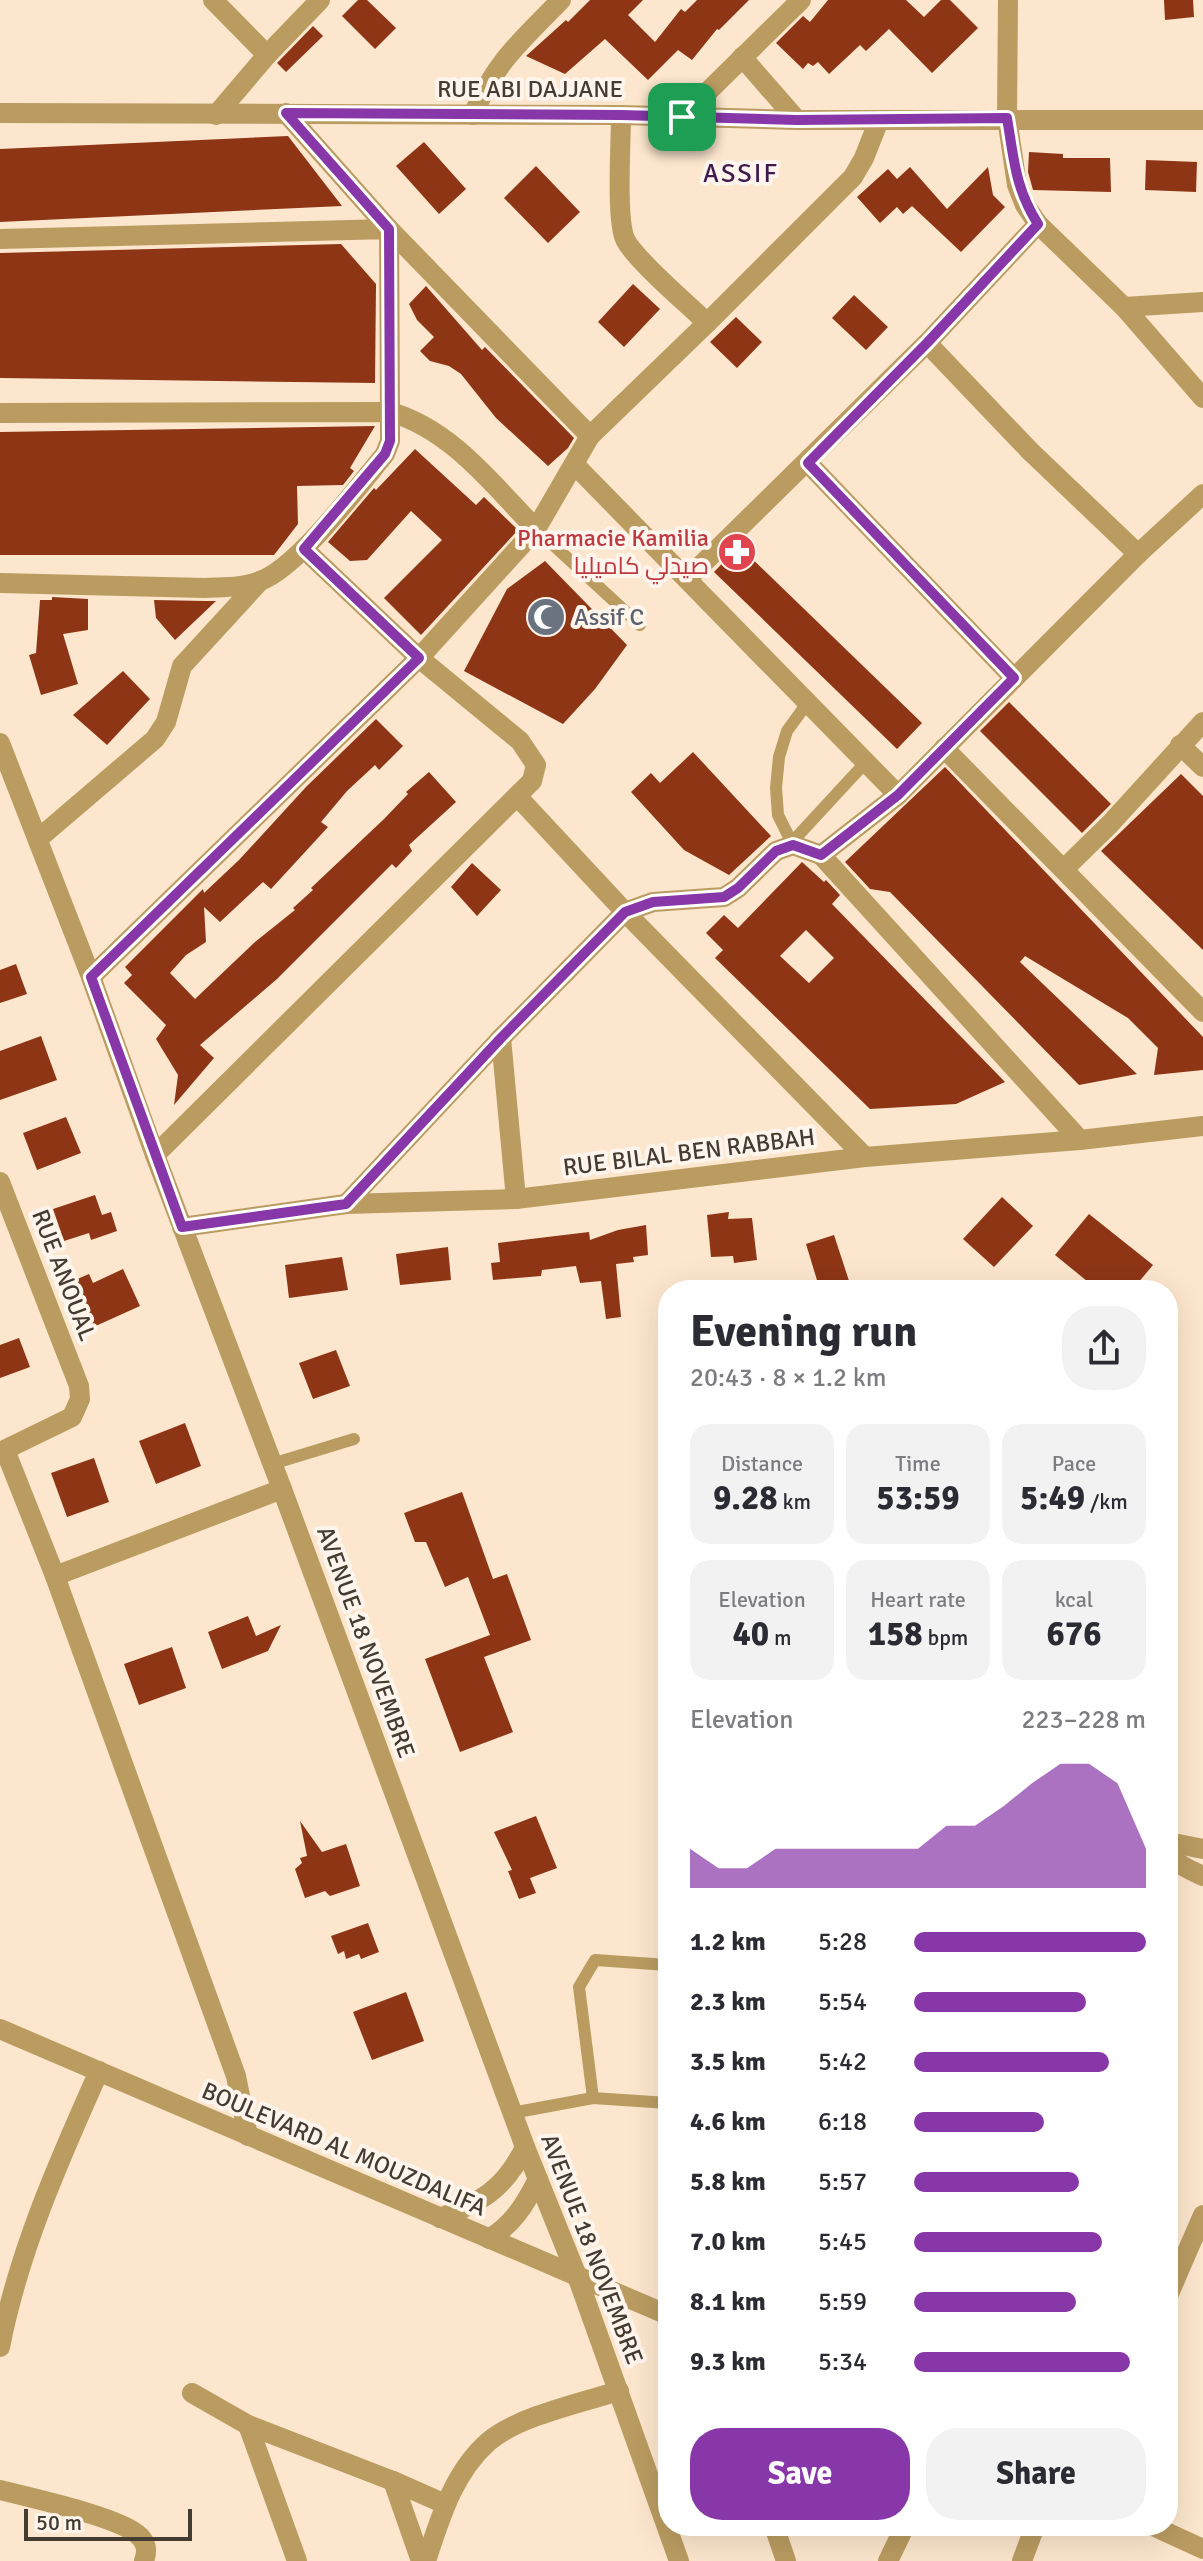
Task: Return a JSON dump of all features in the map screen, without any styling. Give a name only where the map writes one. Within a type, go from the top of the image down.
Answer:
[{"type":"street","points":[[213,0],[267,55]]},
{"type":"street","points":[[216,115],[267,55],[320,0]]},
{"type":"street","points":[[473,115],[500,63],[561,0]]},
{"type":"street","points":[[682,117],[801,0]]},
{"type":"street","points":[[1008,0],[1007,118],[1017,185],[1025,205],[1038,224],[1124,307],[1203,398]]},
{"type":"street","points":[[742,57],[797,120]]},
{"type":"street","name":"RUE ABI DAJJANE","points":[[0,113],[1203,120]]},
{"type":"street","points":[[286,113],[389,229],[590,436]]},
{"type":"street","points":[[621,115],[621,223],[625,240],[707,323]]},
{"type":"street","points":[[91,977],[419,658],[536,529],[590,436],[853,177],[879,120]]},
{"type":"street","points":[[688,578],[927,343],[1038,224]]},
{"type":"street","points":[[0,239],[389,229]]},
{"type":"street","points":[[0,583],[233,587],[260,581],[282,570],[304,549],[385,454],[390,441],[389,229]]},
{"type":"street","points":[[1124,307],[1203,302]]},
{"type":"street","points":[[927,343],[1030,451],[1138,554]]},
{"type":"street","points":[[0,413],[390,412],[410,417],[432,429],[460,452],[536,529]]},
{"type":"street","points":[[808,463],[1014,678]]},
{"type":"street","points":[[574,464],[898,795]]},
{"type":"street","points":[[821,855],[898,795],[1138,554],[1203,494]]},
{"type":"street","points":[[155,1155],[532,781],[536,765],[520,741],[419,658],[304,549]]},
{"type":"street","points":[[38,839],[155,739],[166,722],[182,666],[260,581]]},
{"type":"street","points":[[1064,869],[1110,824],[1203,722]]},
{"type":"street","points":[[1180,745],[1203,767]]},
{"type":"street","points":[[944,748],[1203,1012]]},
{"type":"street","name":"AVENUE 18 NOVEMBRE","points":[[2,753],[91,977],[512,2113],[577,2276],[658,2502]]},
{"type":"street","points":[[517,796],[625,912],[865,1157]]},
{"type":"street","points":[[346,1204],[501,1038],[625,912],[653,902],[724,897],[738,888],[776,851],[793,843],[821,855],[1080,1140]]},
{"type":"street","points":[[501,1038],[516,1199]]},
{"type":"street","name":"RUE BILAL BEN RABBAH","points":[[182,1227],[346,1204],[516,1199],[865,1157],[1080,1140],[1203,1126]]},
{"type":"street","name":"RUE ANOUAL","points":[[0,1182],[79,1386],[80,1399],[72,1417],[2,1451]]},
{"type":"street","points":[[2,1451],[55,1576],[236,2076],[248,2136]]},
{"type":"street","points":[[55,1576],[282,1489]]},
{"type":"street","points":[[1178,1844],[1203,1849]]},
{"type":"street","points":[[1178,1862],[1203,1876]]},
{"type":"street","name":"BOULEVARD AL MOUZDALIFA","points":[[0,2029],[658,2311]]},
{"type":"street","points":[[0,2347],[29,2236],[99,2071]]},
{"type":"street","points":[[440,2218],[474,2205],[495,2191],[514,2170],[525,2147]]},
{"type":"street","points":[[489,2239],[505,2229],[517,2216],[538,2179]]},
{"type":"street","points":[[1178,2273],[1203,2215]]},
{"type":"street","points":[[424,2561],[445,2504],[469,2463],[489,2441],[513,2426],[619,2391]]},
{"type":"street","points":[[192,2393],[248,2425],[445,2504]]},
{"type":"street","points":[[248,2425],[297,2561]]},
{"type":"street","points":[[393,2481],[424,2561]]},
{"type":"street","points":[[0,2490],[115,2523],[136,2533],[147,2551],[144,2561]]},
{"type":"street","name":"AVENUE 18 NOVEMBRE","points":[[670,2536],[679,2561]]},
{"type":"street","points":[[777,2536],[786,2561]]},
{"type":"street","points":[[888,2561],[900,2536]]},
{"type":"street","points":[[1022,2561],[1031,2536]]},
{"type":"street","points":[[1175,2536],[1203,2549]]},
{"type":"lane","points":[[536,529],[640,625]]},
{"type":"lane","points":[[808,702],[787,731],[779,757],[776,788],[778,815],[793,843],[866,762]]},
{"type":"lane","points":[[272,1464],[354,1439]]},
{"type":"lane","points":[[593,2098],[579,1987],[586,1970],[595,1960],[658,1964]]},
{"type":"lane","points":[[512,2113],[593,2098],[658,2102]]},
{"type":"building","points":[[358,0],[367,0],[396,28],[375,49],[342,16]]},
{"type":"building","points":[[590,0],[643,0],[628,15],[655,42],[681,9],[685,12],[697,0],[749,0],[717,29],[692,60],[678,50],[648,80],[605,39],[565,74],[526,56]]},
{"type":"building","points":[[828,0],[906,0],[924,17],[941,0],[950,0],[978,28],[932,73],[889,29],[866,51],[860,45],[829,74],[818,62],[813,66],[808,63],[803,69],[776,43],[803,16],[810,22]]},
{"type":"building","points":[[1164,0],[1193,0],[1194,17],[1165,20]]},
{"type":"building","points":[[313,26],[323,36],[286,72],[277,63]]},
{"type":"building","points":[[288,136],[342,206],[0,222],[0,149]]},
{"type":"building","points":[[424,142],[466,189],[439,214],[396,166]]},
{"type":"building","points":[[1029,152],[1063,154],[1063,158],[1110,158],[1111,192],[1033,190],[1028,172]]},
{"type":"building","points":[[1146,160],[1197,162],[1196,192],[1145,190]]},
{"type":"building","points":[[536,166],[580,212],[548,243],[504,198]]},
{"type":"building","points":[[910,167],[947,209],[988,167],[993,195],[1005,207],[961,252],[912,206],[903,214],[897,207],[880,223],[857,197],[888,169],[897,179]]},
{"type":"building","points":[[341,244],[376,284],[375,383],[0,378],[0,253]]},
{"type":"building","points":[[633,284],[660,309],[624,347],[598,322]]},
{"type":"building","points":[[426,286],[482,350],[485,347],[574,438],[568,448],[548,466],[496,418],[461,374],[449,366],[430,361],[420,351],[434,337],[417,320],[409,304]]},
{"type":"building","points":[[854,295],[888,327],[866,350],[832,318]]},
{"type":"building","points":[[736,317],[762,342],[737,368],[710,342]]},
{"type":"building","points":[[375,426],[350,468],[354,471],[343,485],[297,486],[298,524],[274,555],[0,555],[0,432]]},
{"type":"building","points":[[415,449],[476,505],[484,497],[518,530],[421,635],[384,598],[442,540],[411,511],[367,560],[350,561],[328,542],[374,488],[376,490]]},
{"type":"building","points":[[739,546],[922,723],[897,749],[714,572]]},
{"type":"building","name":"Assif C","points":[[545,561],[627,645],[595,689],[563,724],[464,671],[507,589]]},
{"type":"building","points":[[52,597],[88,599],[88,630],[63,634],[78,684],[41,695],[29,655],[36,653],[40,600],[52,600]]},
{"type":"building","points":[[154,600],[216,601],[175,640],[156,618]]},
{"type":"building","points":[[123,671],[150,699],[107,745],[73,715]]},
{"type":"building","points":[[1009,702],[1111,804],[1082,833],[980,731]]},
{"type":"building","points":[[376,719],[403,746],[379,770],[375,765],[347,791],[321,822],[328,827],[271,889],[263,882],[220,922],[204,907],[206,942],[186,955],[170,973],[195,999],[255,942],[295,910],[293,908],[313,890],[311,888],[429,772],[456,802],[409,845],[412,851],[396,868],[392,864],[277,979],[200,1045],[214,1058],[174,1105],[178,1075],[156,1039],[166,1025],[124,983],[132,975],[125,967],[203,889],[204,893],[239,860],[306,787]]},
{"type":"building","points":[[693,752],[771,836],[729,875],[684,850],[631,792],[651,773],[660,783]]},
{"type":"building","points":[[945,767],[1203,1037],[1203,1070],[1154,1075],[1158,1048],[1128,1018],[1025,956],[1020,962],[1137,1074],[1079,1085],[890,892],[870,889],[845,862]]},
{"type":"building","points":[[1181,774],[1203,796],[1203,950],[1101,851]]},
{"type":"building","points":[[802,862],[840,895],[832,904],[1005,1082],[956,1104],[870,1109],[715,958],[723,950],[706,933],[724,915],[738,928]],"holes":[[[806,930],[834,958],[809,983],[780,956]]]},
{"type":"building","points":[[472,863],[501,890],[477,916],[451,887]]},
{"type":"building","points":[[16,964],[27,994],[0,1003],[0,970]]},
{"type":"building","points":[[41,1036],[57,1080],[0,1100],[0,1051]]},
{"type":"building","points":[[66,1117],[81,1153],[37,1170],[23,1133]]},
{"type":"building","points":[[95,1195],[102,1215],[111,1212],[117,1231],[91,1240],[89,1233],[64,1241],[53,1209]]},
{"type":"building","points":[[1002,1197],[1033,1226],[994,1267],[963,1239]]},
{"type":"building","points":[[729,1212],[728,1219],[752,1218],[757,1260],[734,1263],[733,1256],[711,1257],[707,1215]]},
{"type":"building","points":[[1089,1214],[1153,1265],[1140,1280],[1086,1280],[1055,1255]]},
{"type":"building","points":[[646,1225],[648,1255],[633,1257],[634,1262],[616,1264],[621,1317],[606,1319],[601,1281],[580,1283],[576,1266],[542,1270],[541,1276],[493,1280],[491,1263],[500,1262],[498,1243],[589,1232],[590,1240],[618,1230]]},
{"type":"building","points":[[834,1235],[849,1280],[817,1280],[806,1244]]},
{"type":"building","points":[[448,1247],[451,1280],[400,1285],[396,1254]]},
{"type":"building","points":[[342,1257],[348,1290],[289,1298],[285,1265]]},
{"type":"building","points":[[123,1269],[140,1306],[89,1329],[68,1283],[89,1274],[93,1283]]},
{"type":"building","points":[[19,1338],[30,1367],[0,1378],[0,1345]]},
{"type":"building","points":[[336,1350],[350,1386],[313,1399],[299,1363]]},
{"type":"building","points":[[185,1423],[201,1466],[156,1484],[139,1441]]},
{"type":"building","points":[[94,1458],[109,1502],[67,1517],[51,1473]]},
{"type":"building","points":[[462,1492],[493,1579],[507,1574],[531,1640],[484,1657],[513,1732],[460,1752],[425,1659],[490,1635],[468,1577],[445,1587],[426,1542],[415,1542],[404,1513]]},
{"type":"building","points":[[248,1616],[256,1636],[281,1625],[268,1651],[222,1669],[208,1632]]},
{"type":"building","points":[[172,1647],[186,1688],[139,1705],[124,1664]]},
{"type":"building","points":[[536,1816],[557,1868],[530,1878],[536,1893],[519,1899],[508,1871],[512,1870],[494,1832]]},
{"type":"building","points":[[300,1821],[322,1852],[346,1844],[360,1886],[330,1896],[325,1891],[305,1898],[295,1869],[302,1863],[300,1858],[307,1856]]},
{"type":"building","points":[[368,1923],[379,1952],[361,1959],[359,1954],[346,1959],[344,1951],[338,1954],[331,1936]]},
{"type":"building","points":[[406,1992],[424,2041],[372,2060],[353,2012]]},
{"type":"place","name":"Pharmacie Kamilia صيدلي كاميليا","points":[[737,552]]},
{"type":"place","name":"Assif C","points":[[546,617]]},
{"type":"district","name":"ASSIF","points":[[741,173]]},
{"type":"route","points":[[286,113],[682,117],[797,120],[1007,118],[1017,185],[1025,205],[1038,224],[927,343],[808,463],[1014,678],[898,795],[821,855],[793,845],[776,851],[738,888],[724,897],[653,902],[625,912],[501,1038],[346,1204],[182,1227],[91,977],[419,658],[304,549],[385,454],[390,441],[389,229],[286,113]]}]
